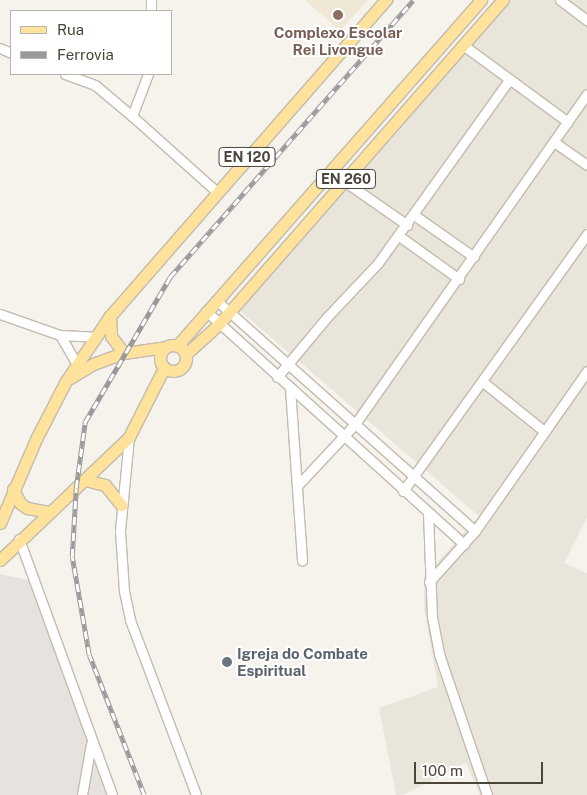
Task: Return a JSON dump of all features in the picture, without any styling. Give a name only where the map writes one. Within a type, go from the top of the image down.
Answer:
[{"type":"main road","name":"EN 120","points":[[0,524],[3,507],[66,380],[110,316],[386,0]]},
{"type":"main road","name":"EN 260","points":[[176,349],[206,311],[274,237],[482,0]]},
{"type":"main road","name":"EN 260","points":[[176,349],[219,324],[398,116],[503,0]]},
{"type":"main road","points":[[387,106],[398,116]]},
{"type":"main road","points":[[274,237],[286,247]]},
{"type":"main road","points":[[110,316],[111,336],[124,353]]},
{"type":"main road","points":[[66,380],[93,364],[124,353],[176,349]]},
{"type":"main road","points":[[176,349],[186,363],[180,369],[172,372],[164,368],[160,358],[176,349]]},
{"type":"main road","points":[[0,560],[19,539],[85,480],[129,437],[164,368]]},
{"type":"main road","points":[[85,480],[105,485],[121,505]]},
{"type":"main road","points":[[13,489],[20,503],[27,508],[49,512]]},
{"type":"street","points":[[560,0],[587,20]]},
{"type":"street","points":[[463,45],[568,122]]},
{"type":"street","points":[[68,75],[95,85],[217,192]]},
{"type":"street","points":[[132,116],[148,75]]},
{"type":"street","points":[[277,377],[399,236],[509,80]]},
{"type":"street","points":[[298,485],[345,437],[355,424],[585,100]]},
{"type":"street","points":[[554,142],[587,165]]},
{"type":"street","points":[[344,181],[407,225]]},
{"type":"street","points":[[414,215],[474,258]]},
{"type":"street","points":[[403,491],[483,382],[587,234]]},
{"type":"street","points":[[399,236],[459,278]]},
{"type":"street","points":[[216,300],[475,531]]},
{"type":"street","points":[[206,311],[403,491],[464,544]]},
{"type":"street","points":[[0,314],[60,335],[95,337]]},
{"type":"street","points":[[60,335],[76,363]]},
{"type":"street","points":[[429,582],[475,531],[587,371]]},
{"type":"street","points":[[483,382],[544,430]]},
{"type":"street","points":[[290,388],[302,561]]},
{"type":"street","points":[[129,437],[121,505],[121,567],[130,620],[196,795]]},
{"type":"street","points":[[428,513],[429,582],[439,654],[487,795]]},
{"type":"street","points":[[19,539],[112,795]]},
{"type":"street","points":[[82,795],[92,743]]},
{"type":"shaded area","name":"Complexo Escolar Rei Livongue","points":[[305,0],[368,0],[340,31]]},
{"type":"shaded area","points":[[508,0],[587,0],[587,517],[564,563],[587,573],[587,795],[480,795],[466,763],[403,795],[396,795],[379,708],[438,687],[424,608],[424,577],[479,516],[238,309]]},
{"type":"shaded area","points":[[0,574],[28,580],[107,795],[0,795]]},
{"type":"railway","points":[[144,795],[89,655],[72,557],[76,488],[85,422],[170,277],[413,0]]},
{"type":"place","name":"Complexo Escolar Rei Livongue","points":[[338,15]]},
{"type":"place","name":"Igreja do Combate Espiritual","points":[[227,662]]}]
